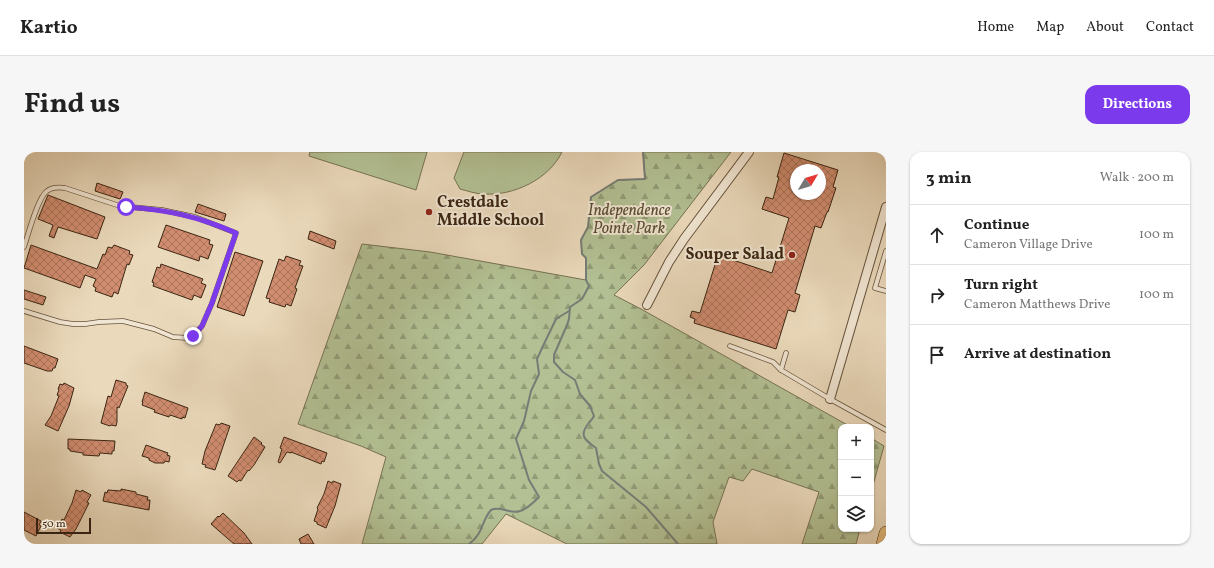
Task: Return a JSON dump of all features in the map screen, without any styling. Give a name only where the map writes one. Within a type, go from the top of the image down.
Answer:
[{"type":"highway","points":[[883,544],[886,533]]},
{"type":"street","points":[[647,305],[669,262],[684,239],[749,152]]},
{"type":"street","points":[[830,399],[886,207]]},
{"type":"lane","points":[[24,247],[43,194],[52,188],[57,187],[65,188],[120,206],[162,210],[195,217],[236,233],[212,303],[202,326],[193,336],[188,338],[173,337],[134,323],[123,321],[73,324],[60,322],[24,311]]},
{"type":"lane","points":[[886,251],[875,288],[886,291]]},
{"type":"lane","points":[[730,346],[773,362],[781,370],[886,430]]},
{"type":"lane","points":[[781,370],[786,353]]},
{"type":"green space","points":[[310,152],[427,152],[416,190],[309,156]]},
{"type":"green space","points":[[464,152],[562,152],[549,170],[540,178],[529,184],[507,192],[484,194],[460,189],[454,178]]},
{"type":"green space","name":"Independence Pointe Park","points":[[643,152],[731,152],[644,265],[614,295],[846,424],[838,424],[838,532],[859,532],[856,544],[802,544],[819,492],[752,469],[743,481],[729,477],[713,522],[717,544],[567,544],[506,514],[482,544],[362,544],[386,457],[361,446],[298,424],[362,244],[430,252],[586,280],[586,258],[582,254],[581,240],[588,227],[591,197],[618,180],[645,179]]},
{"type":"green space","points":[[874,440],[884,446],[874,481]]},
{"type":"building","points":[[784,153],[819,164],[790,164],[790,200],[826,200],[826,166],[838,170],[833,187],[836,188],[828,212],[821,228],[815,226],[795,293],[800,295],[795,312],[788,310],[776,349],[694,323],[695,319],[690,317],[692,311],[700,313],[718,255],[772,273],[789,218],[762,209],[766,197],[773,199],[779,177],[777,177]]},
{"type":"building","points":[[97,183],[123,192],[120,199],[95,191]]},
{"type":"building","points":[[48,195],[105,217],[97,239],[58,227],[54,238],[49,236],[53,225],[38,219]]},
{"type":"building","points":[[198,204],[226,214],[224,221],[195,212]]},
{"type":"building","points":[[166,225],[210,240],[209,244],[213,245],[208,259],[200,256],[199,261],[158,247]]},
{"type":"building","points":[[310,231],[336,241],[334,249],[308,239]]},
{"type":"building","points":[[31,245],[97,269],[103,254],[105,255],[108,247],[112,248],[114,245],[130,251],[129,254],[133,255],[129,265],[127,264],[118,294],[114,292],[112,297],[95,291],[96,288],[93,286],[96,279],[85,275],[80,288],[24,268]]},
{"type":"building","points":[[235,252],[263,261],[244,316],[217,307]]},
{"type":"building","points":[[286,256],[301,261],[299,265],[303,266],[295,288],[297,289],[291,306],[286,304],[285,307],[269,302],[270,299],[266,298],[279,259],[284,261]]},
{"type":"building","points":[[161,264],[203,279],[201,283],[206,285],[201,298],[194,295],[192,300],[153,286],[154,283],[152,282],[157,267],[160,268]]},
{"type":"building","points":[[24,290],[46,297],[43,305],[24,299]]},
{"type":"building","points":[[24,346],[58,359],[55,368],[53,368],[52,371],[47,371],[24,363]]},
{"type":"building","points":[[116,380],[126,383],[128,386],[119,408],[117,407],[116,426],[110,426],[101,423],[108,396],[111,397]]},
{"type":"building","points":[[64,383],[74,388],[69,406],[58,431],[45,425],[51,416],[59,396],[57,395],[60,384],[63,385]]},
{"type":"building","points":[[145,392],[188,408],[185,418],[182,417],[182,419],[170,415],[169,417],[154,412],[155,410],[142,405]]},
{"type":"building","points":[[221,423],[230,426],[215,470],[205,467],[206,465],[202,464],[205,451],[216,424],[220,425]]},
{"type":"building","points":[[254,437],[265,447],[254,465],[249,471],[248,470],[241,481],[239,480],[237,482],[228,476]]},
{"type":"building","points":[[284,437],[327,453],[324,462],[322,461],[321,464],[291,452],[287,452],[280,463],[278,462],[282,449],[280,448]]},
{"type":"building","points":[[68,439],[115,441],[114,451],[112,451],[112,454],[100,453],[99,456],[83,455],[83,453],[70,451],[70,449],[68,449]]},
{"type":"building","points":[[146,445],[168,453],[167,455],[170,456],[169,462],[165,461],[164,463],[155,463],[149,460],[149,458],[142,456]]},
{"type":"building","points":[[328,481],[341,484],[335,506],[326,528],[314,521],[317,508],[324,494]]},
{"type":"building","points":[[121,489],[136,492],[136,494],[148,497],[147,500],[150,500],[149,510],[103,501],[105,492],[107,493],[108,490],[121,491]]},
{"type":"building","points":[[76,490],[81,492],[82,490],[91,495],[87,502],[89,503],[76,529],[70,537],[60,532],[61,530],[57,528],[62,519],[64,520]]},
{"type":"building","points":[[24,512],[41,521],[39,525],[41,526],[36,536],[24,530]]},
{"type":"building","points":[[223,513],[244,533],[252,544],[234,544],[211,524]]},
{"type":"building","points":[[308,534],[314,544],[301,544],[299,539]]},
{"type":"waterway","points":[[643,152],[645,179],[618,180],[591,197],[588,227],[581,240],[582,254],[586,258],[586,280],[589,286],[582,299],[570,307],[569,319],[554,355],[554,362],[563,372],[575,380],[580,394],[590,406],[594,416],[585,428],[584,435],[587,441],[596,448],[602,471],[646,507],[678,544]]},
{"type":"waterway","points":[[469,544],[477,536],[485,518],[491,510],[498,509],[513,512],[520,511],[539,497],[529,480],[516,439],[524,421],[531,391],[539,374],[537,359],[556,319],[569,311]]},
{"type":"place","name":"Crestdale Middle School","points":[[429,212]]},
{"type":"place","name":"Souper Salad","points":[[792,255]]},
{"type":"route","points":[[126,207],[162,210],[195,217],[236,233],[212,303],[202,326],[193,336]]}]
